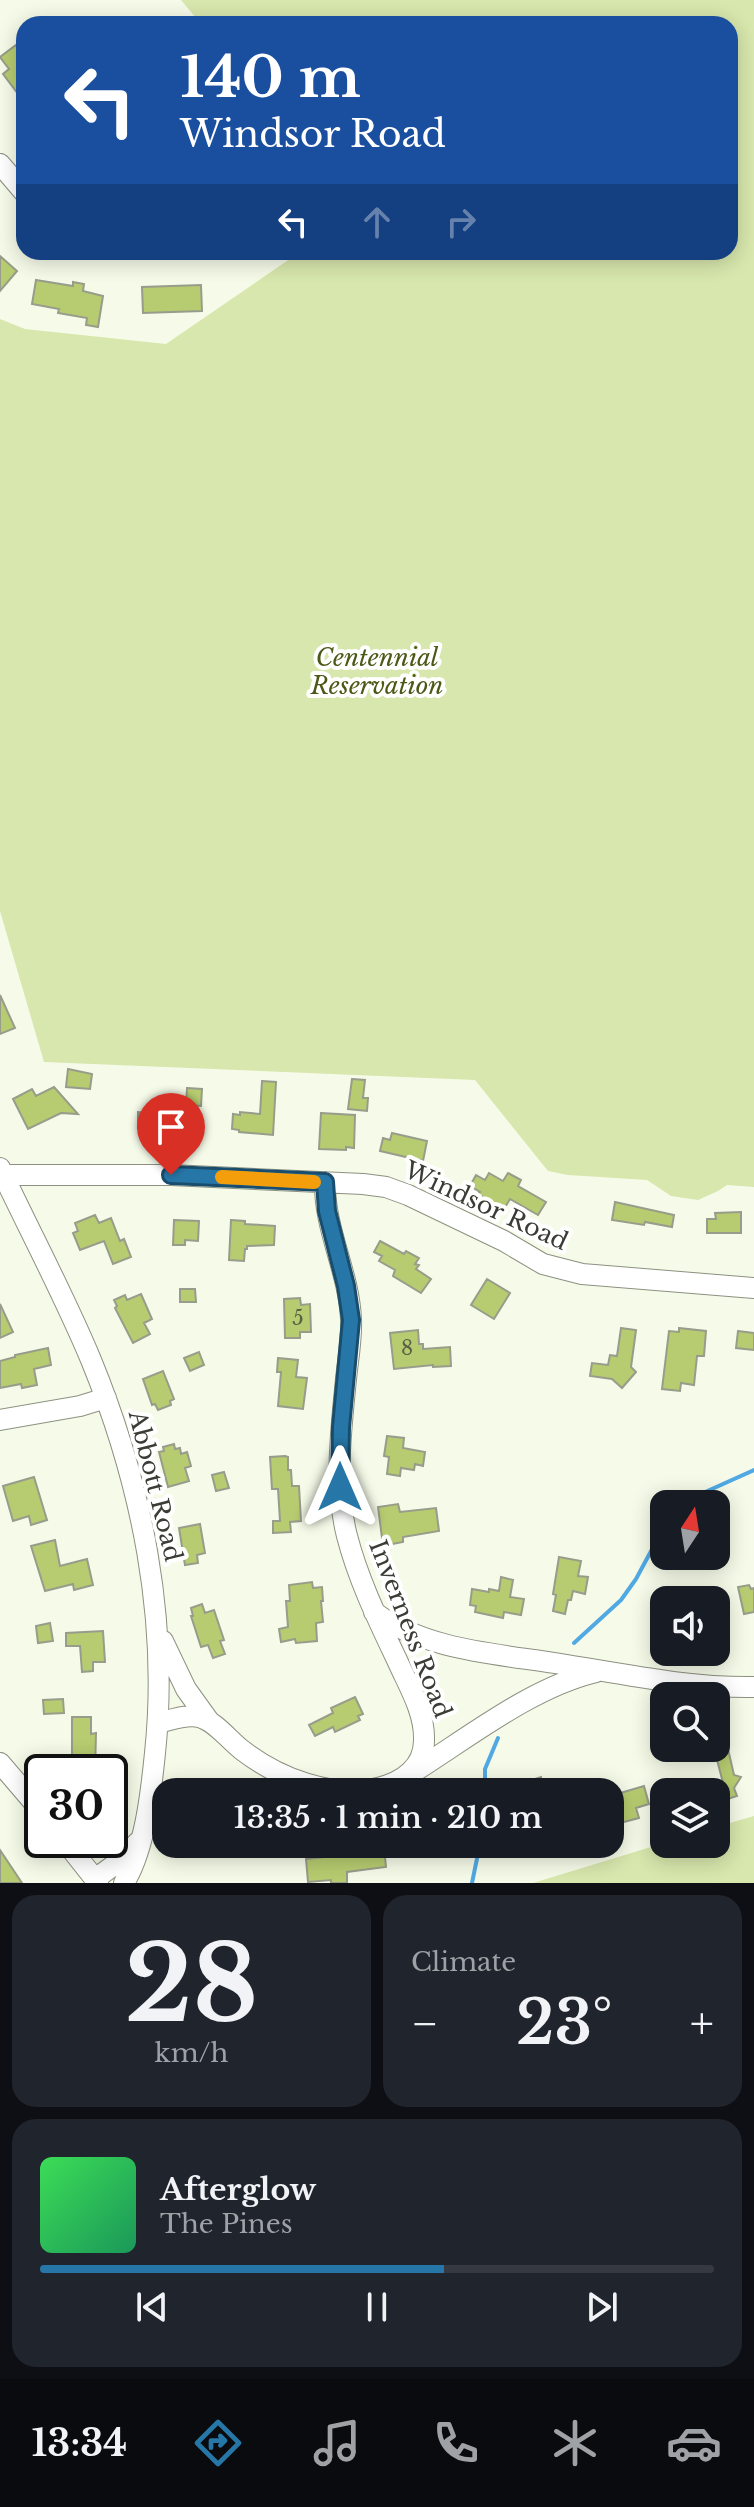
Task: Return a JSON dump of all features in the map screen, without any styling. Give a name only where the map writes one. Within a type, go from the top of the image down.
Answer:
[{"type":"street","points":[[0,164],[16,183]]},
{"type":"street","name":"Windsor Road","points":[[1,1173],[171,1175],[375,1185],[397,1190],[504,1241],[543,1264],[568,1272],[754,1288]]},
{"type":"street","name":"Abbott Road","points":[[1,1173],[74,1320],[106,1398],[140,1518],[150,1572],[159,1654],[158,1723],[151,1784],[140,1838],[133,1867],[124,1883]]},
{"type":"street","name":"Inverness Road","points":[[325,1182],[327,1211],[346,1286],[351,1320],[341,1427],[341,1502],[351,1550],[422,1722],[424,1746],[415,1769],[408,1776]]},
{"type":"street","points":[[0,1420],[80,1406],[106,1398]]},
{"type":"street","points":[[374,1612],[406,1630],[447,1643],[701,1685],[754,1687]]},
{"type":"street","points":[[156,1617],[170,1658],[186,1689],[209,1721],[263,1764],[307,1784],[359,1790],[381,1788],[408,1776],[534,1695],[572,1678],[602,1670]]},
{"type":"street","points":[[158,1723],[189,1716],[209,1721]]},
{"type":"street","points":[[0,1763],[24,1791]]},
{"type":"street","points":[[78,1858],[97,1881],[140,1838]]},
{"type":"green space","name":"Centennial Reservation","points":[[181,0],[754,0],[754,1187],[727,1185],[698,1200],[671,1196],[647,1180],[548,1171],[475,1080],[44,1062],[0,911],[0,319],[25,329],[166,344],[288,260],[738,260],[738,16],[194,16]]},
{"type":"green space","points":[[754,1816],[754,1883],[533,1883],[615,1858],[624,1858],[624,1855],[650,1847],[650,1858],[730,1858],[730,1823]]},
{"type":"building","points":[[16,45],[16,91],[3,74],[9,69],[0,57]]},
{"type":"building","points":[[0,256],[17,271],[0,291]]},
{"type":"building","points":[[36,280],[73,286],[73,282],[84,284],[83,291],[103,296],[98,327],[86,325],[87,318],[32,304]]},
{"type":"building","points":[[201,285],[202,311],[143,313],[142,287]]},
{"type":"building","points":[[0,995],[15,1028],[0,1034]]},
{"type":"building","points":[[68,1069],[92,1074],[90,1089],[66,1087]]},
{"type":"building","points":[[352,1079],[365,1080],[363,1098],[368,1098],[367,1111],[348,1109]]},
{"type":"building","points":[[262,1081],[276,1082],[273,1135],[232,1129],[233,1114],[260,1114]]},
{"type":"building","points":[[54,1087],[78,1114],[61,1113],[28,1129],[13,1099],[32,1089],[36,1096]]},
{"type":"building","points":[[187,1088],[202,1089],[201,1106],[186,1105]]},
{"type":"building","points":[[161,1103],[186,1104],[185,1130],[138,1128],[138,1112],[150,1113],[150,1108],[161,1108]]},
{"type":"building","points":[[321,1113],[355,1115],[354,1148],[319,1149]]},
{"type":"building","points":[[392,1133],[427,1141],[423,1161],[380,1151],[383,1138],[390,1140]]},
{"type":"building","points":[[489,1173],[503,1181],[508,1173],[521,1180],[518,1186],[546,1202],[538,1215],[510,1199],[504,1209],[478,1194],[480,1192],[470,1186],[476,1175],[485,1180]]},
{"type":"building","points":[[615,1202],[674,1215],[672,1227],[612,1220]]},
{"type":"building","points":[[741,1212],[741,1233],[707,1233],[707,1219],[716,1219],[715,1213]]},
{"type":"building","points":[[95,1215],[99,1223],[111,1218],[120,1241],[124,1239],[131,1257],[113,1264],[104,1241],[80,1250],[73,1233],[78,1231],[75,1223]]},
{"type":"building","points":[[174,1220],[199,1221],[198,1241],[185,1240],[185,1245],[173,1245]]},
{"type":"building","points":[[231,1220],[275,1226],[274,1245],[247,1246],[244,1261],[229,1260]]},
{"type":"building","points":[[380,1241],[419,1258],[416,1269],[431,1279],[421,1293],[393,1276],[395,1270],[379,1261],[382,1256],[374,1252]]},
{"type":"building","points":[[487,1279],[510,1293],[494,1319],[471,1305]]},
{"type":"building","points":[[180,1289],[195,1289],[196,1302],[180,1302]]},
{"type":"building","points":[[141,1294],[152,1319],[144,1323],[150,1334],[133,1343],[114,1300],[125,1295],[127,1300]]},
{"type":"building","points":[[300,1298],[301,1305],[310,1304],[311,1332],[300,1332],[300,1338],[285,1338],[284,1299]]},
{"type":"building","points":[[0,1304],[13,1332],[0,1338]]},
{"type":"building","points":[[621,1328],[636,1330],[631,1367],[636,1372],[622,1388],[612,1379],[590,1376],[592,1363],[608,1365],[610,1355],[617,1356]]},
{"type":"building","points":[[679,1328],[706,1331],[704,1356],[697,1356],[694,1385],[681,1383],[680,1391],[662,1389],[669,1331],[679,1332]]},
{"type":"building","points":[[418,1330],[419,1344],[423,1344],[423,1349],[450,1347],[451,1366],[394,1369],[390,1333]]},
{"type":"building","points":[[738,1331],[754,1333],[754,1350],[736,1348]]},
{"type":"building","points":[[48,1348],[51,1365],[34,1369],[37,1385],[0,1388],[0,1361]]},
{"type":"building","points":[[199,1352],[204,1365],[190,1371],[184,1358]]},
{"type":"building","points":[[278,1358],[298,1360],[296,1377],[307,1378],[303,1409],[278,1406],[281,1372],[277,1372]]},
{"type":"building","points":[[163,1371],[174,1399],[170,1401],[171,1405],[158,1410],[155,1404],[152,1405],[143,1379]]},
{"type":"building","points":[[387,1436],[404,1438],[403,1448],[425,1452],[423,1466],[415,1464],[414,1470],[401,1468],[400,1476],[387,1474],[389,1457],[384,1456]]},
{"type":"building","points":[[174,1444],[175,1449],[180,1448],[181,1454],[187,1452],[191,1466],[185,1468],[189,1481],[168,1487],[159,1452],[164,1451],[163,1447]]},
{"type":"building","points":[[270,1457],[288,1457],[292,1486],[299,1486],[301,1521],[290,1522],[291,1532],[273,1533],[273,1521],[280,1521],[278,1489],[272,1489]]},
{"type":"building","points":[[224,1472],[229,1488],[216,1491],[212,1475]]},
{"type":"building","points":[[34,1477],[47,1520],[31,1525],[29,1516],[13,1521],[3,1486]]},
{"type":"building","points":[[398,1504],[400,1512],[436,1508],[439,1531],[403,1537],[403,1542],[387,1545],[386,1537],[382,1538],[378,1507]]},
{"type":"building","points":[[200,1524],[205,1553],[197,1555],[198,1563],[185,1565],[179,1528]]},
{"type":"building","points":[[55,1540],[60,1566],[87,1559],[93,1585],[74,1590],[73,1584],[45,1591],[31,1546]]},
{"type":"building","points":[[559,1557],[581,1561],[578,1576],[588,1577],[585,1594],[573,1591],[565,1614],[553,1611]]},
{"type":"building","points":[[501,1577],[513,1580],[510,1597],[524,1599],[521,1615],[504,1612],[503,1618],[475,1612],[476,1606],[470,1605],[472,1589],[499,1591]]},
{"type":"building","points":[[312,1582],[313,1588],[322,1587],[323,1622],[316,1623],[317,1641],[296,1643],[295,1639],[281,1642],[279,1629],[288,1627],[286,1601],[290,1601],[289,1585]]},
{"type":"building","points":[[749,1585],[751,1589],[754,1588],[754,1612],[744,1614],[738,1587]]},
{"type":"building","points":[[202,1604],[205,1613],[214,1610],[224,1640],[220,1641],[225,1654],[213,1658],[208,1645],[201,1647],[191,1616],[191,1608]]},
{"type":"building","points":[[50,1623],[53,1641],[38,1643],[36,1626]]},
{"type":"building","points":[[103,1631],[105,1662],[93,1662],[93,1671],[82,1672],[80,1646],[66,1646],[66,1633]]},
{"type":"building","points":[[355,1697],[363,1714],[358,1716],[360,1720],[335,1732],[333,1727],[315,1736],[309,1725],[333,1713],[331,1708]]},
{"type":"building","points":[[63,1699],[64,1713],[44,1714],[43,1700]]},
{"type":"building","points":[[72,1717],[91,1717],[91,1734],[96,1733],[95,1754],[72,1754]]},
{"type":"building","points":[[730,1758],[734,1775],[741,1777],[734,1788],[737,1796],[730,1798],[730,1778],[722,1778],[718,1762],[730,1762]]},
{"type":"building","points":[[644,1786],[649,1804],[636,1808],[639,1818],[624,1822],[624,1792]]},
{"type":"building","points":[[0,1850],[22,1883],[0,1883]]},
{"type":"building","points":[[385,1858],[386,1867],[347,1872],[347,1883],[331,1883],[331,1880],[308,1882],[306,1859]]},
{"type":"waterway","points":[[710,1490],[754,1470]]},
{"type":"waterway","points":[[574,1643],[621,1600],[650,1553]]},
{"type":"waterway","points":[[485,1778],[485,1769],[498,1738]]},
{"type":"waterway","points":[[472,1883],[477,1858]]},
{"type":"slow traffic","points":[[222,1177],[314,1182]]},
{"type":"route","points":[[171,1175],[325,1182],[327,1211],[346,1286],[351,1320],[341,1427],[340,1487]]}]
